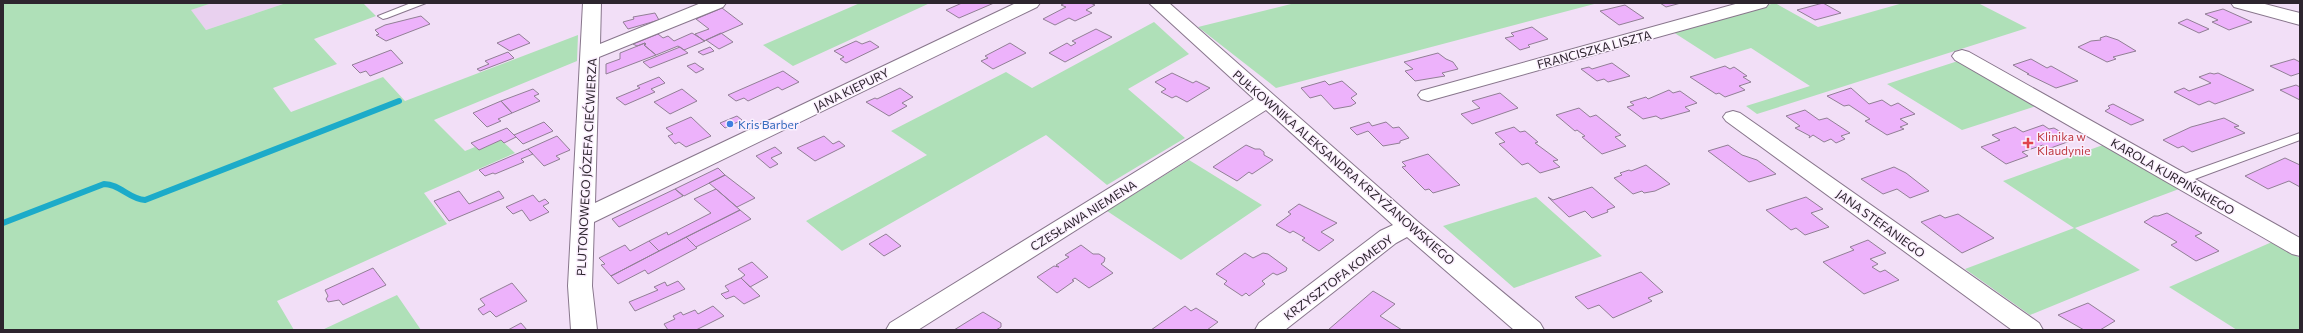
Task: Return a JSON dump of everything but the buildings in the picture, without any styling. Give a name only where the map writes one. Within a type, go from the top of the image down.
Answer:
[{"type":"street","name":"PLUTONOWEGO JÓZEFA CIEĆWIERZA","points":[[584,330],[580,286],[585,217],[592,3]]},
{"type":"street","points":[[591,54],[717,3]]},
{"type":"street","name":"JANA KIEPURY","points":[[585,217],[1031,3]]},
{"type":"street","name":"PUŁKOWNIKA ALEKSANDRA KRZYŻANOWSKIEGO","points":[[1158,3],[1409,226],[1531,330]]},
{"type":"street","name":"FRANCISZKA LISZTA","points":[[1428,95],[1760,3]]},
{"type":"street","points":[[2240,3],[2300,19]]},
{"type":"street","name":"KAROLA KURPIŃSKIEGO","points":[[1962,56],[2300,248]]},
{"type":"street","name":"CZESŁAWA NIEMENA","points":[[899,330],[1267,100]]},
{"type":"street","name":"JANA STEFANIEGO","points":[[1733,117],[2030,330]]},
{"type":"street","name":"KRZYSZTOFA KOMEDY","points":[[1268,330],[1388,237],[1409,226]]},
{"type":"lane","points":[[383,16],[421,3]]},
{"type":"lane","points":[[2180,180],[2300,136]]},
{"type":"shaded area","points":[[212,3],[286,3],[206,30],[190,10]]},
{"type":"green space","points":[[3,3],[212,3],[191,10],[206,30],[286,3],[363,3],[376,16],[314,39],[337,64],[273,88],[291,112],[383,77],[405,101],[578,35],[577,61],[434,120],[465,151],[475,147],[479,150],[501,140],[515,153],[424,193],[447,224],[277,301],[294,330],[3,330]]},
{"type":"green space","points":[[860,3],[930,3],[793,66],[763,45]]},
{"type":"green space","points":[[1295,3],[1598,3],[1276,88],[1198,27]]},
{"type":"green space","points":[[1775,3],[1818,27],[1903,3],[1978,3],[2027,28],[1757,114],[1746,106],[1810,86],[1751,48],[1715,59],[1673,32]]},
{"type":"green space","points":[[1154,22],[1189,54],[1128,89],[1185,138],[1107,185],[1046,135],[842,251],[806,221],[927,155],[891,131],[1006,72],[1032,88]]},
{"type":"green space","points":[[1958,61],[2036,106],[1962,130],[1887,84]]},
{"type":"green space","points":[[2103,145],[2179,189],[2075,228],[2140,270],[2030,315],[1965,269],[2074,228],[2003,181]]},
{"type":"green space","points":[[1189,160],[1262,205],[1181,260],[1107,211]]},
{"type":"green space","points":[[1536,197],[1602,256],[1514,288],[1443,226]]},
{"type":"green space","points":[[2272,242],[2300,258],[2300,330],[2237,330],[2169,287]]},
{"type":"green space","points":[[397,295],[421,330],[322,330]]},
{"type":"waterway","points":[[3,223],[104,184],[115,186],[134,197],[145,200],[399,101]]},
{"type":"place","name":"Kris Barber","points":[[730,124]]},
{"type":"place","name":"Klinika w Klaudynie","points":[[2028,143]]}]
